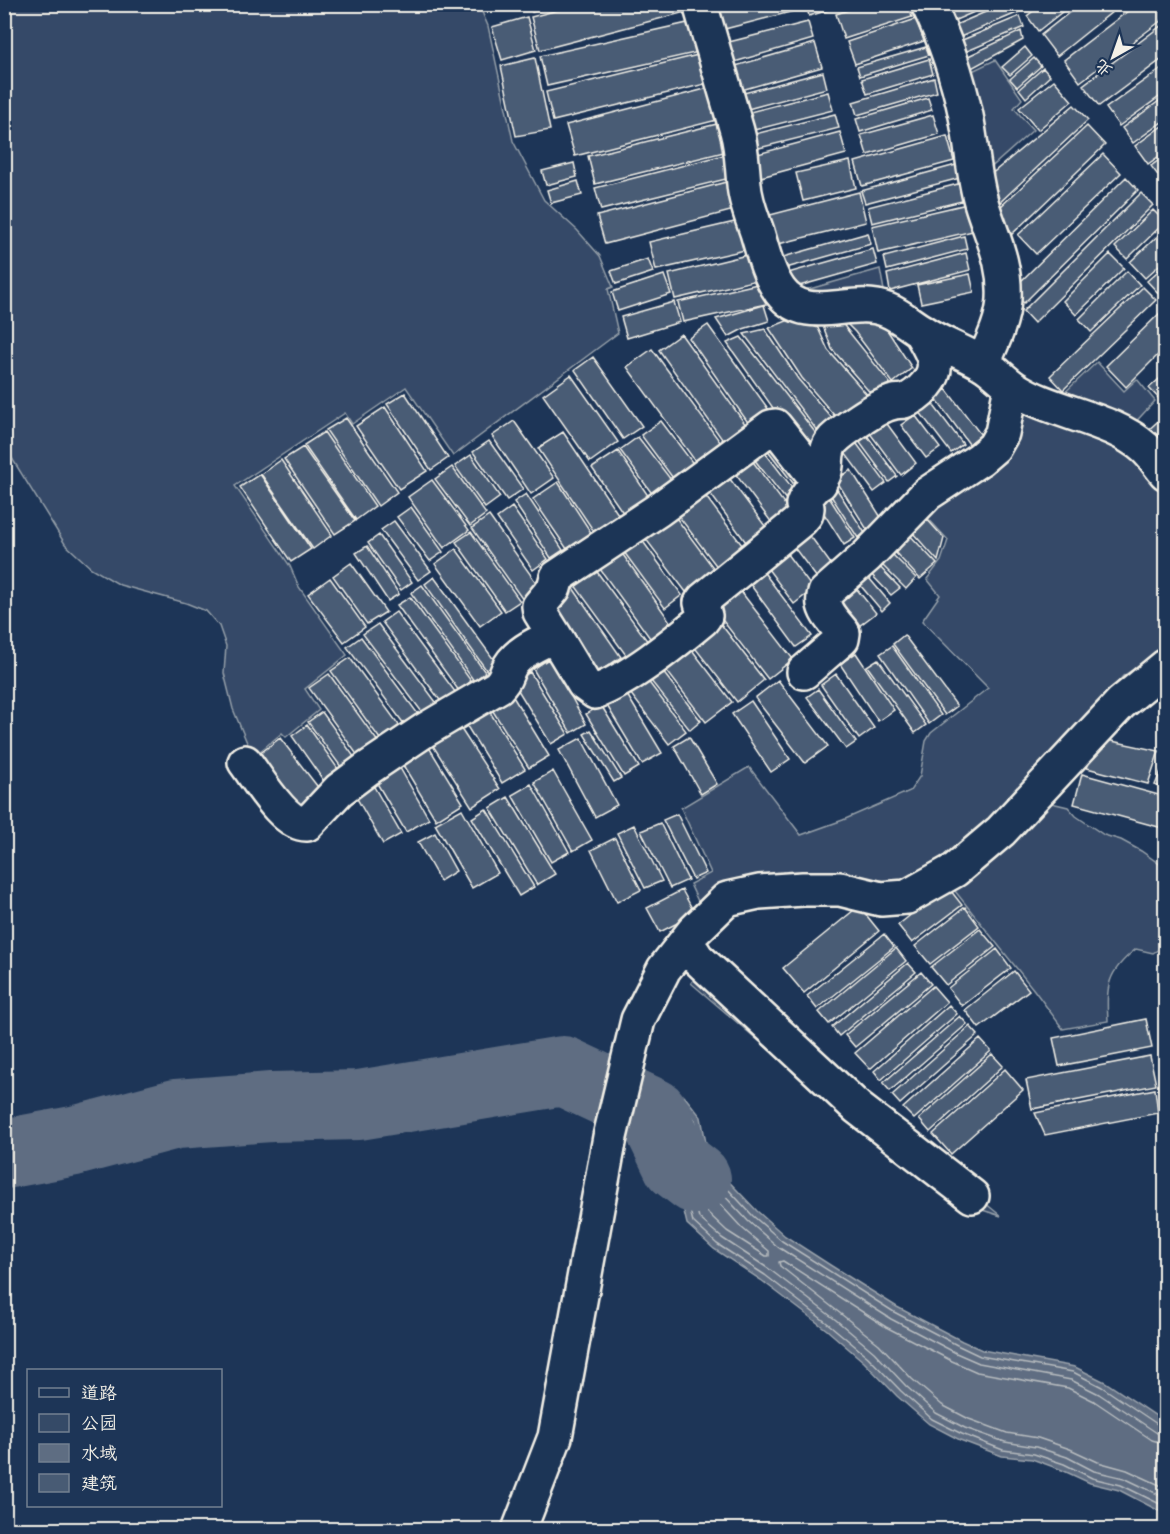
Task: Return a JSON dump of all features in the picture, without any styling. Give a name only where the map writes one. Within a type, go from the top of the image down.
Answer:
[{"type":"street","points":[[700,4],[740,141],[747,204],[764,256],[781,293],[805,309],[816,310],[854,304],[870,304],[886,309],[944,346],[983,363],[1014,388],[1053,407],[1122,433],[1146,448],[1166,473]]},
{"type":"street","points":[[928,4],[937,22],[958,82],[981,201],[1000,257],[1004,300],[998,328],[983,363]]},
{"type":"street","points":[[820,483],[779,430],[775,426],[771,427],[658,510],[557,577],[554,588],[539,606],[540,612],[584,684],[595,692],[671,644],[705,616],[701,603],[704,599],[801,520],[807,508],[803,504],[805,498],[820,483],[825,472],[827,448],[834,439],[877,408],[914,397],[933,376],[936,366],[933,355],[920,331]]},
{"type":"street","points":[[804,672],[842,639],[843,633],[824,606],[825,593],[867,556],[927,494],[994,447],[1002,433],[1014,388]]},
{"type":"street","points":[[245,762],[291,820],[300,825],[307,824],[339,790],[425,730],[498,687],[505,680],[508,668],[514,661],[542,641],[555,636]]},
{"type":"street","points":[[519,1530],[555,1437],[610,1137],[638,1020],[664,969],[686,941],[727,899],[759,892],[803,889],[840,889],[881,899],[907,897],[955,870],[1001,831],[1121,703],[1166,666]]},
{"type":"street","points":[[686,941],[697,958],[858,1108],[972,1196]]},
{"type":"green space","points":[[5,5],[479,5],[488,26],[513,141],[544,200],[577,230],[600,256],[613,287],[608,289],[618,333],[453,456],[406,387],[352,424],[345,413],[235,486],[290,566],[299,587],[347,655],[305,689],[319,710],[286,737],[282,733],[253,757],[233,709],[224,673],[226,646],[219,626],[206,611],[186,603],[120,585],[91,568],[65,544],[5,447]]},
{"type":"green space","points":[[995,60],[1022,99],[1014,108],[1033,130],[987,171],[964,75]]},
{"type":"green space","points":[[880,269],[886,301],[792,294]]},
{"type":"green space","points":[[1097,362],[1124,391],[1137,379],[1155,401],[1129,429],[1061,396]]},
{"type":"green space","points":[[1017,408],[1131,446],[1165,481],[1165,649],[1123,676],[1023,792],[918,883],[703,912],[690,884],[711,873],[681,808],[749,767],[801,835],[843,820],[910,791],[920,776],[926,741],[931,733],[988,688],[922,621],[940,595],[927,579],[941,561],[948,540],[923,513]]},
{"type":"green space","points":[[1043,801],[1068,807],[1076,816],[1104,835],[1121,840],[1165,868],[1165,945],[1153,953],[1136,949],[1119,965],[1110,980],[1108,989],[1108,1021],[1063,1029],[947,881]]},
{"type":"green space","points":[[698,974],[1001,1216],[970,1206],[828,1100],[691,983]]},
{"type":"water","points":[[647,1079],[685,1097],[701,1117],[706,1143],[717,1169],[757,1211],[785,1236],[897,1307],[962,1341],[982,1350],[1075,1367],[1105,1382],[1165,1422],[1165,1514],[1119,1490],[1090,1483],[1032,1459],[1002,1456],[960,1440],[929,1424],[827,1330],[761,1280],[714,1249],[687,1224],[678,1186],[656,1156],[647,1138],[631,1126]]},
{"type":"building","points":[[530,4],[561,4],[532,12]]},
{"type":"building","points":[[581,4],[691,4],[693,10],[540,50],[531,17]]},
{"type":"building","points":[[731,4],[792,4],[794,11],[721,30],[715,8]]},
{"type":"building","points":[[806,4],[848,4],[809,16]]},
{"type":"building","points":[[866,4],[908,4],[912,17],[844,39],[836,14]]},
{"type":"building","points":[[967,4],[993,4],[951,22],[947,13]]},
{"type":"building","points":[[1004,4],[1016,4],[1019,12],[958,38],[953,26]]},
{"type":"building","points":[[1042,4],[1072,4],[1038,31],[1027,16]]},
{"type":"building","points":[[1080,4],[1122,4],[1057,56],[1041,35]]},
{"type":"building","points":[[1137,4],[1166,4],[1166,17],[1080,82],[1064,60]]},
{"type":"building","points":[[1020,16],[1024,27],[965,52],[960,41]]},
{"type":"building","points":[[527,17],[536,50],[502,60],[492,27]]},
{"type":"building","points":[[916,19],[924,41],[855,64],[847,42]]},
{"type":"building","points":[[692,22],[699,52],[547,86],[540,56]]},
{"type":"building","points":[[808,22],[813,39],[731,63],[725,43]]},
{"type":"building","points":[[1166,22],[1166,56],[1099,106],[1083,85]]},
{"type":"building","points":[[1021,31],[1023,40],[968,70],[964,58]]},
{"type":"building","points":[[815,43],[822,67],[738,91],[732,67]]},
{"type":"building","points":[[926,47],[929,55],[860,76],[857,67]]},
{"type":"building","points":[[1025,47],[1032,56],[1010,75],[1002,67]]},
{"type":"building","points":[[698,55],[705,84],[553,121],[546,92]]},
{"type":"building","points":[[535,58],[550,130],[516,136],[501,66]]},
{"type":"building","points":[[1034,58],[1041,66],[1017,87],[1010,79]]},
{"type":"building","points":[[929,59],[933,74],[867,94],[862,79]]},
{"type":"building","points":[[1166,65],[1166,92],[1119,126],[1106,108]]},
{"type":"building","points":[[1043,68],[1050,76],[1026,98],[1019,89]]},
{"type":"building","points":[[823,72],[827,88],[744,110],[740,94]]},
{"type":"building","points":[[934,78],[937,92],[857,115],[853,102]]},
{"type":"building","points":[[1054,80],[1072,101],[1038,130],[1019,108]]},
{"type":"building","points":[[709,88],[717,120],[575,156],[566,125]]},
{"type":"building","points":[[828,92],[833,110],[750,131],[746,113]]},
{"type":"building","points":[[1166,96],[1166,119],[1133,143],[1122,128]]},
{"type":"building","points":[[928,98],[932,110],[860,132],[856,119]]},
{"type":"building","points":[[1074,105],[1088,120],[997,205],[989,176]]},
{"type":"building","points":[[835,114],[839,128],[755,149],[751,135]]},
{"type":"building","points":[[933,115],[939,134],[867,155],[861,135]]},
{"type":"building","points":[[1166,123],[1166,151],[1148,164],[1135,146]]},
{"type":"building","points":[[717,124],[724,152],[595,184],[588,156]]},
{"type":"building","points":[[1087,126],[1105,145],[1010,236],[998,209]]},
{"type":"building","points":[[840,132],[846,154],[761,177],[754,155]]},
{"type":"building","points":[[947,136],[954,161],[862,186],[855,162]]},
{"type":"building","points":[[1103,154],[1121,173],[1036,254],[1018,235]]},
{"type":"building","points":[[724,155],[730,178],[601,210],[595,188]]},
{"type":"building","points":[[1166,155],[1166,186],[1151,166]]},
{"type":"building","points":[[850,161],[856,188],[803,201],[796,173]]},
{"type":"building","points":[[574,163],[577,177],[546,185],[542,171]]},
{"type":"building","points":[[956,165],[960,178],[865,203],[861,191]]},
{"type":"building","points":[[1126,177],[1138,190],[1024,303],[1011,291]]},
{"type":"building","points":[[578,181],[582,195],[551,203],[547,190]]},
{"type":"building","points":[[730,181],[738,209],[605,244],[597,216]]},
{"type":"building","points":[[962,183],[966,200],[872,223],[868,207]]},
{"type":"building","points":[[859,192],[866,222],[778,244],[770,215]]},
{"type":"building","points":[[1141,193],[1153,205],[1034,323],[1023,311]]},
{"type":"building","points":[[967,204],[973,231],[878,253],[872,226]]},
{"type":"building","points":[[1153,210],[1165,222],[1127,259],[1115,247]]},
{"type":"building","points":[[739,221],[745,250],[656,270],[649,242]]},
{"type":"building","points":[[1166,228],[1166,259],[1145,278],[1130,262]]},
{"type":"building","points":[[868,233],[871,244],[786,268],[783,257]]},
{"type":"building","points":[[964,236],[967,249],[887,270],[884,257]]},
{"type":"building","points":[[873,249],[877,264],[792,288],[788,273]]},
{"type":"building","points":[[966,253],[970,270],[890,291],[887,274]]},
{"type":"building","points":[[751,254],[757,280],[675,299],[669,274]]},
{"type":"building","points":[[1110,254],[1124,268],[1076,315],[1063,301]]},
{"type":"building","points":[[648,259],[653,272],[616,284],[611,271]]},
{"type":"building","points":[[1166,264],[1166,289],[1160,295],[1147,281]]},
{"type":"building","points":[[1127,271],[1140,285],[1091,332],[1079,319]]},
{"type":"building","points":[[970,274],[974,292],[921,303],[917,285]]},
{"type":"building","points":[[664,275],[671,294],[618,311],[612,292]]},
{"type":"building","points":[[762,283],[766,304],[683,322],[678,302]]},
{"type":"building","points":[[1143,287],[1156,300],[1063,390],[1050,376]]},
{"type":"building","points":[[674,302],[680,322],[627,338],[621,317]]},
{"type":"building","points":[[764,305],[769,321],[743,329],[728,337],[716,319]]},
{"type":"building","points":[[1166,307],[1166,347],[1126,387],[1106,366]]},
{"type":"building","points":[[878,316],[912,368],[893,383],[855,332],[842,319]]},
{"type":"building","points":[[837,317],[890,383],[873,396],[832,349],[823,326]]},
{"type":"building","points":[[794,318],[818,328],[828,350],[870,398],[840,422],[802,378],[769,328]]},
{"type":"building","points":[[708,325],[769,410],[749,424],[689,338]]},
{"type":"building","points":[[765,329],[798,379],[837,424],[821,436],[744,334]]},
{"type":"building","points":[[681,334],[746,425],[724,442],[659,350]]},
{"type":"building","points":[[741,337],[818,436],[802,449],[727,343]]},
{"type":"building","points":[[652,349],[726,450],[701,469],[627,367]]},
{"type":"building","points":[[593,357],[642,426],[623,439],[575,370]]},
{"type":"building","points":[[1166,373],[1166,406],[1149,388]]},
{"type":"building","points":[[571,375],[618,442],[590,462],[543,395]]},
{"type":"building","points":[[946,389],[981,435],[969,444],[935,398]]},
{"type":"building","points":[[405,393],[448,458],[431,470],[387,404]]},
{"type":"building","points":[[931,402],[963,444],[951,453],[919,411]]},
{"type":"building","points":[[385,407],[427,471],[399,489],[356,426]]},
{"type":"building","points":[[1166,414],[1166,445],[1160,450],[1145,433]]},
{"type":"building","points":[[915,415],[940,448],[926,458],[901,425]]},
{"type":"building","points":[[882,417],[916,463],[901,475],[866,428]]},
{"type":"building","points":[[346,418],[397,492],[378,506],[326,430]]},
{"type":"building","points":[[514,421],[554,478],[531,494],[492,436]]},
{"type":"building","points":[[661,421],[698,470],[678,485],[641,435]]},
{"type":"building","points":[[863,430],[897,476],[889,482],[855,436]]},
{"type":"building","points":[[324,432],[375,506],[356,520],[304,445]]},
{"type":"building","points":[[563,432],[620,517],[595,533],[538,448]]},
{"type":"building","points":[[775,434],[811,481],[799,491],[763,444]]},
{"type":"building","points":[[638,437],[675,485],[656,499],[620,450]]},
{"type":"building","points":[[854,440],[886,483],[874,492],[842,449]]},
{"type":"building","points":[[489,441],[523,489],[507,500],[473,452]]},
{"type":"building","points":[[760,446],[797,494],[787,501],[750,454]]},
{"type":"building","points":[[303,447],[355,521],[335,534],[284,459]]},
{"type":"building","points":[[618,451],[651,500],[626,517],[592,468]]},
{"type":"building","points":[[471,455],[500,497],[485,508],[455,466]]},
{"type":"building","points":[[748,455],[789,510],[772,523],[731,468]]},
{"type":"building","points":[[281,460],[332,535],[313,549],[261,474]]},
{"type":"building","points":[[452,467],[486,514],[470,526],[435,479]]},
{"type":"building","points":[[851,470],[884,522],[868,531],[836,480]]},
{"type":"building","points":[[724,471],[768,530],[748,545],[704,485]]},
{"type":"building","points":[[260,474],[311,549],[291,562],[240,487]]},
{"type":"building","points":[[432,480],[469,530],[444,548],[408,497]]},
{"type":"building","points":[[558,482],[592,534],[567,549],[533,499]]},
{"type":"building","points":[[833,483],[865,533],[858,538],[826,488]]},
{"type":"building","points":[[701,490],[745,549],[718,568],[674,510]]},
{"type":"building","points":[[825,491],[855,538],[844,545],[814,498]]},
{"type":"building","points":[[526,494],[563,550],[551,558],[514,502]]},
{"type":"building","points":[[411,507],[443,552],[430,561],[397,517]]},
{"type":"building","points":[[512,507],[548,559],[533,570],[497,518]]},
{"type":"building","points":[[671,511],[715,570],[686,592],[642,534]]},
{"type":"building","points":[[489,516],[540,588],[523,600],[472,528]]},
{"type":"building","points":[[925,517],[944,538],[938,561],[911,531]]},
{"type":"building","points":[[394,521],[431,571],[418,580],[381,530]]},
{"type":"building","points":[[803,526],[836,571],[820,582],[787,538]]},
{"type":"building","points":[[471,532],[520,601],[505,611],[456,542]]},
{"type":"building","points":[[907,532],[937,564],[920,579],[891,548]]},
{"type":"building","points":[[379,535],[412,582],[401,590],[368,543]]},
{"type":"building","points":[[639,536],[682,595],[665,608],[621,548]]},
{"type":"building","points":[[367,546],[399,594],[388,601],[356,553]]},
{"type":"building","points":[[781,546],[813,589],[794,604],[762,561]]},
{"type":"building","points":[[456,549],[501,611],[480,626],[435,564]]},
{"type":"building","points":[[619,549],[676,630],[655,645],[597,565]]},
{"type":"building","points":[[887,549],[916,578],[906,589],[877,560]]},
{"type":"building","points":[[875,562],[900,588],[891,595],[867,570]]},
{"type":"building","points":[[351,563],[386,612],[367,624],[333,576]]},
{"type":"building","points":[[759,566],[812,636],[796,647],[744,576]]},
{"type":"building","points":[[595,569],[651,646],[631,662],[574,584]]},
{"type":"building","points":[[864,572],[890,603],[882,611],[855,579]]},
{"type":"building","points":[[434,577],[497,664],[487,671],[425,584]]},
{"type":"building","points":[[330,578],[365,627],[344,642],[308,594]]},
{"type":"building","points":[[852,583],[876,613],[859,626],[835,597]]},
{"type":"building","points":[[422,585],[485,672],[474,681],[411,593]]},
{"type":"building","points":[[573,588],[621,657],[597,673],[549,604]]},
{"type":"building","points":[[739,589],[793,659],[768,679],[713,608]]},
{"type":"building","points":[[410,597],[471,681],[459,691],[397,605]]},
{"type":"building","points":[[396,612],[456,693],[442,703],[382,622]]},
{"type":"building","points":[[717,619],[764,680],[737,702],[689,640]]},
{"type":"building","points":[[378,624],[439,706],[425,716],[363,634]]},
{"type":"building","points":[[904,635],[957,706],[945,715],[893,644]]},
{"type":"building","points":[[361,637],[421,718],[407,728],[347,647]]},
{"type":"building","points":[[689,646],[732,702],[706,722],[663,666]]},
{"type":"building","points":[[892,646],[941,715],[929,724],[880,654]]},
{"type":"building","points":[[856,653],[894,710],[878,721],[840,664]]},
{"type":"building","points":[[350,658],[404,732],[385,746],[331,671]]},
{"type":"building","points":[[550,658],[586,724],[571,733],[533,669]]},
{"type":"building","points":[[878,659],[926,725],[915,733],[867,666]]},
{"type":"building","points":[[659,667],[701,721],[690,730],[647,676]]},
{"type":"building","points":[[530,672],[568,734],[551,744],[513,682]]},
{"type":"building","points":[[329,674],[381,746],[361,760],[309,688]]},
{"type":"building","points":[[836,674],[874,728],[859,739],[821,685]]},
{"type":"building","points":[[644,676],[686,731],[669,744],[627,689]]},
{"type":"building","points":[[778,680],[828,746],[805,763],[755,698]]},
{"type":"building","points":[[623,688],[662,753],[642,764],[603,699]]},
{"type":"building","points":[[818,689],[856,742],[846,749],[807,697]]},
{"type":"building","points":[[512,695],[549,756],[529,768],[491,708]]},
{"type":"building","points":[[751,701],[790,759],[771,772],[732,714]]},
{"type":"building","points":[[601,705],[639,767],[624,776],[586,714]]},
{"type":"building","points":[[488,709],[525,769],[502,783],[465,723]]},
{"type":"building","points":[[322,712],[360,765],[347,775],[308,722]]},
{"type":"building","points":[[457,723],[500,789],[472,807],[430,741]]},
{"type":"building","points":[[307,725],[343,776],[328,787],[292,736]]},
{"type":"building","points":[[591,730],[621,778],[614,782],[584,734]]},
{"type":"building","points":[[689,737],[717,784],[701,794],[674,746]]},
{"type":"building","points":[[280,738],[324,795],[303,812],[258,755]]},
{"type":"building","points":[[581,738],[617,805],[595,817],[559,750]]},
{"type":"building","points":[[1107,740],[1159,751],[1148,784],[1087,768],[1091,758]]},
{"type":"building","points":[[427,744],[463,803],[436,820],[400,760]]},
{"type":"building","points":[[396,761],[429,819],[406,832],[372,775]]},
{"type":"building","points":[[553,771],[592,840],[573,851],[534,782]]},
{"type":"building","points":[[1161,771],[1166,772],[1166,789],[1155,785]]},
{"type":"building","points":[[1082,774],[1166,797],[1166,829],[1074,804]]},
{"type":"building","points":[[369,778],[401,834],[383,844],[351,788]]},
{"type":"building","points":[[531,784],[569,852],[551,862],[512,795]]},
{"type":"building","points":[[508,797],[555,874],[537,885],[490,808]]},
{"type":"building","points":[[462,809],[498,873],[472,888],[435,824]]},
{"type":"building","points":[[486,809],[534,887],[519,896],[472,818]]},
{"type":"building","points":[[677,814],[706,873],[693,879],[663,820]]},
{"type":"building","points":[[660,823],[688,880],[670,888],[641,831]]},
{"type":"building","points":[[634,825],[662,881],[645,888],[617,833]]},
{"type":"building","points":[[435,833],[456,871],[440,881],[418,842]]},
{"type":"building","points":[[615,838],[641,890],[617,902],[591,850]]},
{"type":"building","points":[[947,886],[962,905],[912,943],[898,925]]},
{"type":"building","points":[[682,890],[695,914],[660,932],[647,908]]},
{"type":"building","points":[[859,906],[879,931],[804,993],[783,968]]},
{"type":"building","points":[[965,907],[979,926],[930,964],[915,946]]},
{"type":"building","points":[[980,929],[995,947],[946,985],[931,967]]},
{"type":"building","points":[[884,934],[894,947],[817,1009],[807,996]]},
{"type":"building","points":[[896,948],[906,961],[829,1024],[819,1012]]},
{"type":"building","points":[[997,949],[1011,968],[962,1006],[948,988]]},
{"type":"building","points":[[908,963],[916,972],[839,1036],[832,1027]]},
{"type":"building","points":[[1014,971],[1029,990],[979,1028],[965,1010]]},
{"type":"building","points":[[921,972],[931,984],[855,1047],[845,1035]]},
{"type":"building","points":[[933,986],[947,1002],[870,1069],[855,1053]]},
{"type":"building","points":[[949,1005],[957,1014],[881,1080],[874,1071]]},
{"type":"building","points":[[960,1016],[967,1024],[890,1091],[883,1083]]},
{"type":"building","points":[[1146,1019],[1152,1048],[1059,1066],[1053,1038]]},
{"type":"building","points":[[970,1026],[978,1035],[900,1104],[892,1095]]},
{"type":"building","points":[[980,1039],[991,1051],[914,1119],[903,1108]]},
{"type":"building","points":[[992,1054],[1003,1066],[930,1132],[919,1119]]},
{"type":"building","points":[[1150,1056],[1156,1085],[1032,1109],[1026,1080]]},
{"type":"building","points":[[1005,1069],[1023,1090],[951,1154],[933,1134]]},
{"type":"building","points":[[1155,1089],[1158,1113],[1045,1135],[1035,1113]]},
{"type":"waterway","points":[[4,1154],[74,1141],[176,1114],[271,1107],[359,1105],[563,1071],[653,1113],[678,1165],[696,1179]]}]
